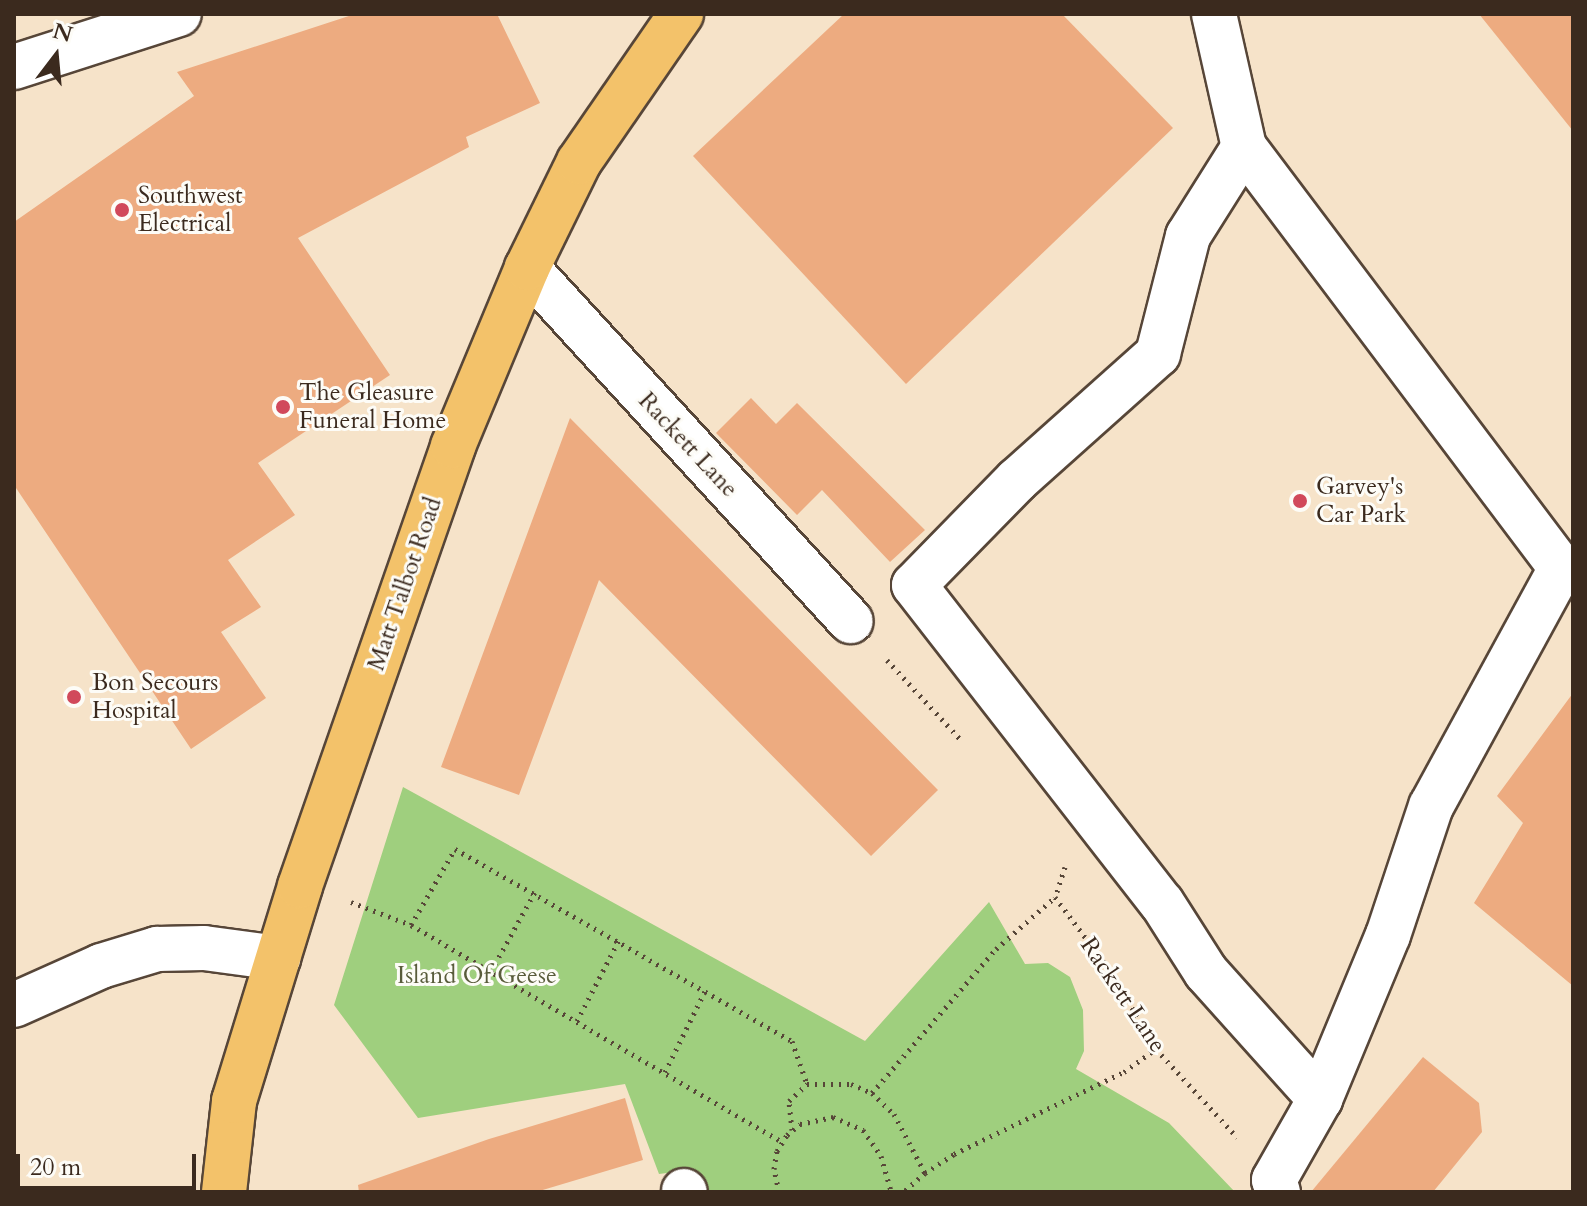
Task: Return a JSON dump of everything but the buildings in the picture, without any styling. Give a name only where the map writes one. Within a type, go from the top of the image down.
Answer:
[{"type":"main road","name":"Matt Talbot Road","points":[[224,1192],[234,1101],[337,774],[453,446],[527,268],[579,162],[681,14]]},
{"type":"street","points":[[14,67],[179,14]]},
{"type":"street","points":[[1214,14],[1244,147],[1567,575],[1431,806],[1388,935],[1320,1099],[1276,1186]]},
{"type":"street","points":[[1244,147],[1188,236],[1158,354],[1017,480],[914,585],[1162,903],[1206,972],[1320,1099]]},
{"type":"street","name":"Rackett Lane","points":[[527,268],[851,621]]},
{"type":"street","points":[[14,1005],[101,966],[157,949],[204,948],[278,958]]},
{"type":"path","points":[[411,925],[455,849],[792,1041],[807,1084]]},
{"type":"path","points":[[872,1093],[996,949],[1055,897],[1066,866]]},
{"type":"path","points":[[491,971],[535,892]]},
{"type":"path","name":"Rackett Lane","points":[[1055,897],[1112,973],[1156,1049],[1239,1139]]},
{"type":"path","points":[[352,902],[411,925],[783,1142]]},
{"type":"path","points":[[577,1021],[619,940]]},
{"type":"path","points":[[665,1073],[705,991]]},
{"type":"path","points":[[903,1192],[954,1154],[1124,1072],[1156,1049]]},
{"type":"path","points":[[792,1130],[789,1101],[807,1084],[851,1084],[872,1093],[894,1114],[925,1173]]},
{"type":"path","points":[[779,1192],[774,1169],[783,1142],[792,1130],[815,1118],[833,1117],[863,1130],[881,1156],[891,1192]]},
{"type":"green space","name":"Island Of Geese","points":[[403,787],[865,1041],[989,902],[1025,964],[1048,963],[1070,977],[1083,1010],[1084,1051],[1076,1069],[1169,1123],[1235,1192],[698,1192],[690,1170],[659,1174],[625,1084],[418,1118],[334,1005]]},
{"type":"place","name":"Southwest Electrical","points":[[122,210]]},
{"type":"place","name":"The Gleasure Funeral Home","points":[[283,407]]},
{"type":"place","name":"Garvey's Car Park","points":[[1300,501]]},
{"type":"place","name":"Bon Secours Hospital","points":[[74,697]]}]
